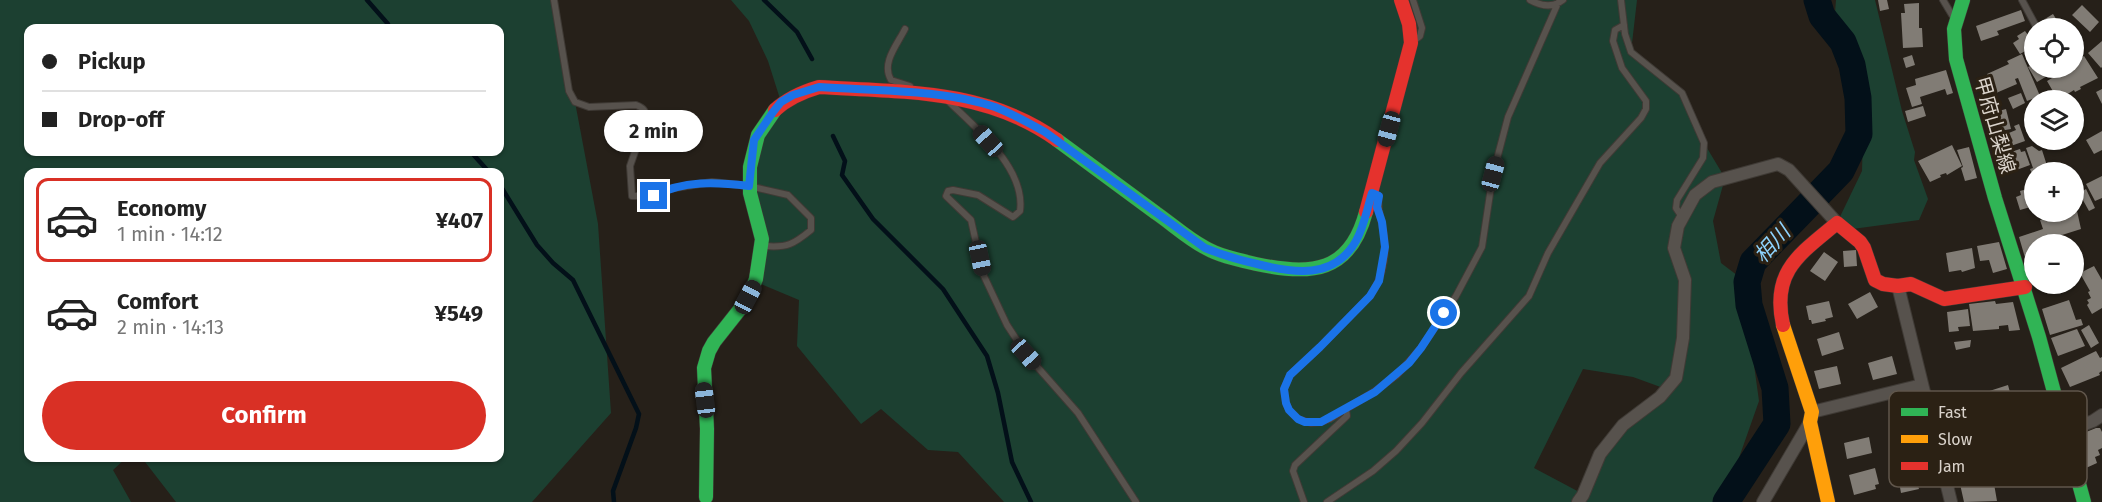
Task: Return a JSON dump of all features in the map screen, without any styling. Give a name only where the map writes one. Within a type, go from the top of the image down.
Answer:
[{"type":"street","points":[[706,500],[707,418],[703,381],[707,353],[717,337],[740,312],[756,282],[762,246],[749,186],[754,140],[777,107],[793,95],[819,87],[961,98],[994,107],[1020,117],[1045,132],[1205,248],[1221,255],[1280,270],[1313,271],[1342,258],[1356,242],[1360,231],[1411,43],[1409,24],[1401,0]]},
{"type":"street","name":"甲府山梨線","points":[[1963,0],[1954,17],[1953,36],[1956,59],[1995,198],[2024,284]]},
{"type":"street","points":[[1578,502],[1600,454],[1623,424],[1660,397],[1676,378],[1683,338],[1685,280],[1674,248],[1678,226],[1695,195],[1712,182],[1778,164],[1788,170],[1837,223],[1860,242],[1875,280],[1883,284],[1898,286],[1911,284],[1944,299],[2024,287]]},
{"type":"street","points":[[1828,502],[1811,417],[1782,320],[1778,298],[1780,286],[1787,273],[1803,252],[1837,223]]},
{"type":"street","points":[[1898,286],[1923,391]]},
{"type":"street","name":"甲府山梨線","points":[[2027,294],[2054,391]]},
{"type":"street","points":[[1901,391],[1922,385]]},
{"type":"street","points":[[1762,502],[1811,417],[1889,395]]},
{"type":"street","points":[[2087,423],[2102,415]]},
{"type":"street","points":[[1947,487],[1951,502]]},
{"type":"street","name":"甲府山梨線","points":[[2080,487],[2084,502]]},
{"type":"lane","points":[[554,0],[569,91],[575,102],[589,107],[636,105],[643,108],[646,113],[646,120],[630,166],[632,196],[654,196],[668,189],[712,182],[749,186],[788,195],[811,218],[812,230],[795,243],[781,248],[762,246]]},
{"type":"lane","points":[[1411,43],[1420,36],[1422,28],[1413,0]]},
{"type":"lane","points":[[1530,0],[1546,5],[1560,2]]},
{"type":"lane","points":[[1621,0],[1631,52],[1682,93],[1704,143],[1703,158],[1677,200],[1676,208],[1683,218]]},
{"type":"lane","points":[[1943,0],[1954,17]]},
{"type":"lane","points":[[2022,0],[2032,18]]},
{"type":"lane","points":[[1372,193],[1379,196],[1377,207],[1382,222],[1385,247],[1379,281],[1362,304],[1320,347],[1295,368],[1286,381],[1284,389],[1289,410],[1305,422],[1321,422],[1375,392],[1409,363],[1456,296],[1482,247],[1493,174],[1508,117],[1560,2]]},
{"type":"lane","points":[[1327,502],[1373,471],[1396,451],[1422,423],[1461,373],[1530,296],[1548,253],[1600,163],[1644,114],[1646,101],[1622,68],[1613,41],[1615,30],[1624,25]]},
{"type":"lane","points":[[905,29],[889,60],[886,72],[891,80],[942,96],[1000,153],[1015,180],[1022,201],[1020,211],[1013,217],[978,195],[953,190],[948,191],[946,196],[971,219],[983,273],[1007,325],[1026,354],[1078,413],[1136,502]]},
{"type":"lane","points":[[1304,502],[1293,471],[1295,465],[1347,416],[1346,409]]},
{"type":"green space","points":[[0,0],[552,0],[575,102],[598,224],[611,413],[532,502],[176,502],[145,462],[504,462],[504,168],[24,168],[24,462],[122,462],[113,470],[131,502],[0,502]]},
{"type":"green space","points":[[731,0],[1637,0],[1631,52],[1679,88],[1704,143],[1725,178],[1713,221],[1721,263],[1742,279],[1759,401],[1728,489],[1720,502],[1004,502],[958,452],[928,450],[881,409],[861,424],[797,346],[799,300],[756,282],[762,246],[749,186],[754,140],[781,102],[768,61],[749,21]],"holes":[[[1583,369],[1633,377],[1666,389],[1600,454],[1583,494],[1534,468]]]},
{"type":"green space","points":[[1836,0],[1875,0],[1902,111],[1915,152],[1914,160],[1928,199],[1919,220],[1845,230],[1837,223],[1862,171],[1864,101],[1852,51],[1839,31],[1835,13]]},
{"type":"building","points":[[1878,0],[1887,0],[1889,9],[1880,11]]},
{"type":"building","points":[[1919,3],[1919,28],[1922,28],[1923,47],[1903,48],[1901,13],[1905,13],[1904,4]]},
{"type":"building","points":[[2082,5],[2099,22],[2090,32],[2084,26],[2084,18],[2075,18],[2072,15]]},
{"type":"building","points":[[2021,10],[2024,18],[2024,21],[1997,31],[1999,35],[1981,41],[1976,26]]},
{"type":"building","points":[[2024,32],[2024,52],[2020,54],[2013,43],[2019,39],[2017,36]]},
{"type":"building","points":[[2102,41],[2102,67],[2101,68],[2088,53]]},
{"type":"building","points":[[2022,54],[2024,78],[2032,78],[2037,90],[2024,90],[2024,93],[2018,78],[2015,79],[2017,84],[1996,93],[1993,88],[1983,93],[1978,83],[1989,78],[1987,74],[2009,64],[2007,61]]},
{"type":"building","points":[[1912,55],[1915,65],[1906,68],[1903,58]]},
{"type":"building","points":[[2084,56],[2098,78],[2080,87],[2079,90],[2052,90],[2047,81],[2052,78],[2084,78]]},
{"type":"building","points":[[1946,70],[1953,93],[1947,95],[1945,89],[1920,97],[1922,104],[1912,107],[1906,88],[1916,85],[1915,79]]},
{"type":"building","points":[[2102,89],[2102,104],[2096,92]]},
{"type":"building","points":[[2021,93],[2024,104],[2013,109],[2008,98]]},
{"type":"building","points":[[1923,106],[1926,116],[1908,122],[1905,111]]},
{"type":"building","points":[[2006,109],[2011,129],[1989,133],[1984,115]]},
{"type":"building","points":[[2019,124],[2024,141],[2008,147],[2004,135],[2016,130],[2014,126]]},
{"type":"building","points":[[2102,131],[2102,150],[2094,154],[2086,140]]},
{"type":"building","points":[[1952,145],[1962,166],[1930,182],[1918,161]]},
{"type":"building","points":[[1969,147],[1977,178],[1965,181],[1957,150]]},
{"type":"building","points":[[2020,149],[2021,152],[2025,151],[2029,162],[2024,162],[2024,167],[2003,175],[1996,157]]},
{"type":"building","points":[[2027,150],[2042,150],[2046,162],[2031,162]]},
{"type":"building","points":[[2102,176],[2102,198],[2095,201],[2086,184]]},
{"type":"building","points":[[2086,189],[2095,208],[2089,211],[2084,202],[2084,190]]},
{"type":"building","points":[[2024,190],[2024,209],[2020,210],[2016,197],[2021,195],[2020,191]]},
{"type":"building","points":[[2041,222],[2079,222],[2081,229],[2065,234],[2028,234],[2043,229]]},
{"type":"building","points":[[2024,235],[2024,254],[2019,237]]},
{"type":"building","points":[[1999,242],[2007,269],[1993,273],[1989,260],[1980,261],[1977,246]]},
{"type":"building","points":[[1972,248],[1975,268],[1962,272],[1961,270],[1949,272],[1946,253]]},
{"type":"building","points":[[1856,250],[1857,266],[1844,267],[1843,251]]},
{"type":"building","points":[[1824,252],[1838,262],[1825,281],[1810,271]]},
{"type":"building","points":[[2094,266],[2102,280],[2102,308],[2092,314],[2087,305],[2089,303],[2087,300],[2091,298],[2088,292],[2090,291],[2084,280],[2084,271]]},
{"type":"building","points":[[1870,292],[1878,307],[1857,319],[1848,304]]},
{"type":"building","points":[[2069,300],[2076,320],[2081,319],[2083,325],[2050,335],[2042,309]]},
{"type":"building","points":[[1829,301],[1833,317],[1812,324],[1806,306]]},
{"type":"building","points":[[1995,301],[1996,304],[2013,302],[2020,330],[2009,331],[2008,325],[1999,326],[1999,329],[1973,331],[1969,304]]},
{"type":"building","points":[[1968,309],[1970,326],[1958,327],[1959,331],[1949,332],[1947,312]]},
{"type":"building","points":[[2089,325],[2099,343],[2091,348],[2081,330]]},
{"type":"building","points":[[2077,329],[2085,346],[2058,356],[2051,338]]},
{"type":"building","points":[[1839,332],[1844,349],[1822,356],[1817,339]]},
{"type":"building","points":[[1971,340],[1970,347],[1956,350],[1954,342]]},
{"type":"building","points":[[2096,351],[2100,358],[2102,357],[2100,375],[2070,387],[2061,368]]},
{"type":"building","points":[[1892,356],[1897,374],[1873,380],[1868,363]]},
{"type":"building","points":[[1837,366],[1841,384],[1819,389],[1814,371]]},
{"type":"building","points":[[2008,385],[2010,391],[1989,391]]},
{"type":"building","points":[[2100,428],[2102,448],[2098,450],[2100,455],[2095,457],[2097,463],[2087,468],[2087,432]]},
{"type":"building","points":[[1869,437],[1872,453],[1847,459],[1844,443]]},
{"type":"building","points":[[1875,468],[1879,484],[1875,485],[1876,489],[1854,495],[1849,475]]},
{"type":"building","points":[[1900,487],[1918,487],[1919,489],[1901,493]]},
{"type":"building","points":[[1961,487],[1995,487],[1997,501],[1964,502]]},
{"type":"waterway","points":[[367,0],[388,24]]},
{"type":"waterway","points":[[764,0],[797,32],[812,59]]},
{"type":"waterway","name":"相川","points":[[1726,502],[1777,424],[1775,388],[1749,305],[1747,282],[1753,262],[1841,171],[1859,134],[1858,98],[1852,65],[1843,42],[1822,16],[1817,0]]},
{"type":"waterway","points":[[833,136],[845,161],[842,175],[873,219],[943,289],[987,356],[998,393],[1012,462],[1031,502]]},
{"type":"waterway","points":[[475,156],[485,168]]},
{"type":"waterway","points":[[504,191],[537,245],[573,280],[639,414],[613,491],[614,502]]},
{"type":"traffic: fast","points":[[1963,0],[1954,29],[1956,59],[1995,198],[2054,391]]},
{"type":"traffic: fast","points":[[706,497],[707,429],[704,368],[714,342],[748,299],[756,279],[762,239],[750,193],[750,167],[758,135],[775,110]]},
{"type":"traffic: fast","points":[[1057,140],[1198,243],[1216,253],[1250,262],[1294,270],[1326,265],[1339,258],[1350,248],[1366,212]]},
{"type":"traffic: fast","points":[[2080,487],[2084,502]]},
{"type":"traffic: slow","points":[[1783,325],[1812,412],[1810,422],[1828,502]]},
{"type":"traffic: jam","points":[[1366,212],[1411,43],[1409,24],[1401,0]]},
{"type":"traffic: jam","points":[[775,110],[795,96],[819,87],[942,96],[1002,111],[1030,123],[1057,140]]},
{"type":"traffic: jam","points":[[1783,325],[1780,306],[1785,277],[1800,255],[1837,223],[1860,242],[1875,280],[1883,284],[1898,286],[1911,284],[1944,299],[2024,287]]},
{"type":"route","points":[[654,196],[668,189],[712,182],[749,186],[754,140],[781,102],[804,90],[819,87],[961,98],[1020,117],[1045,132],[1205,248],[1221,255],[1280,270],[1313,271],[1342,258],[1356,242],[1372,193],[1379,196],[1377,207],[1382,222],[1385,247],[1382,273],[1370,296],[1320,347],[1295,368],[1286,381],[1284,396],[1286,403],[1298,419],[1311,423],[1330,419],[1375,392],[1409,363],[1444,313]]}]
